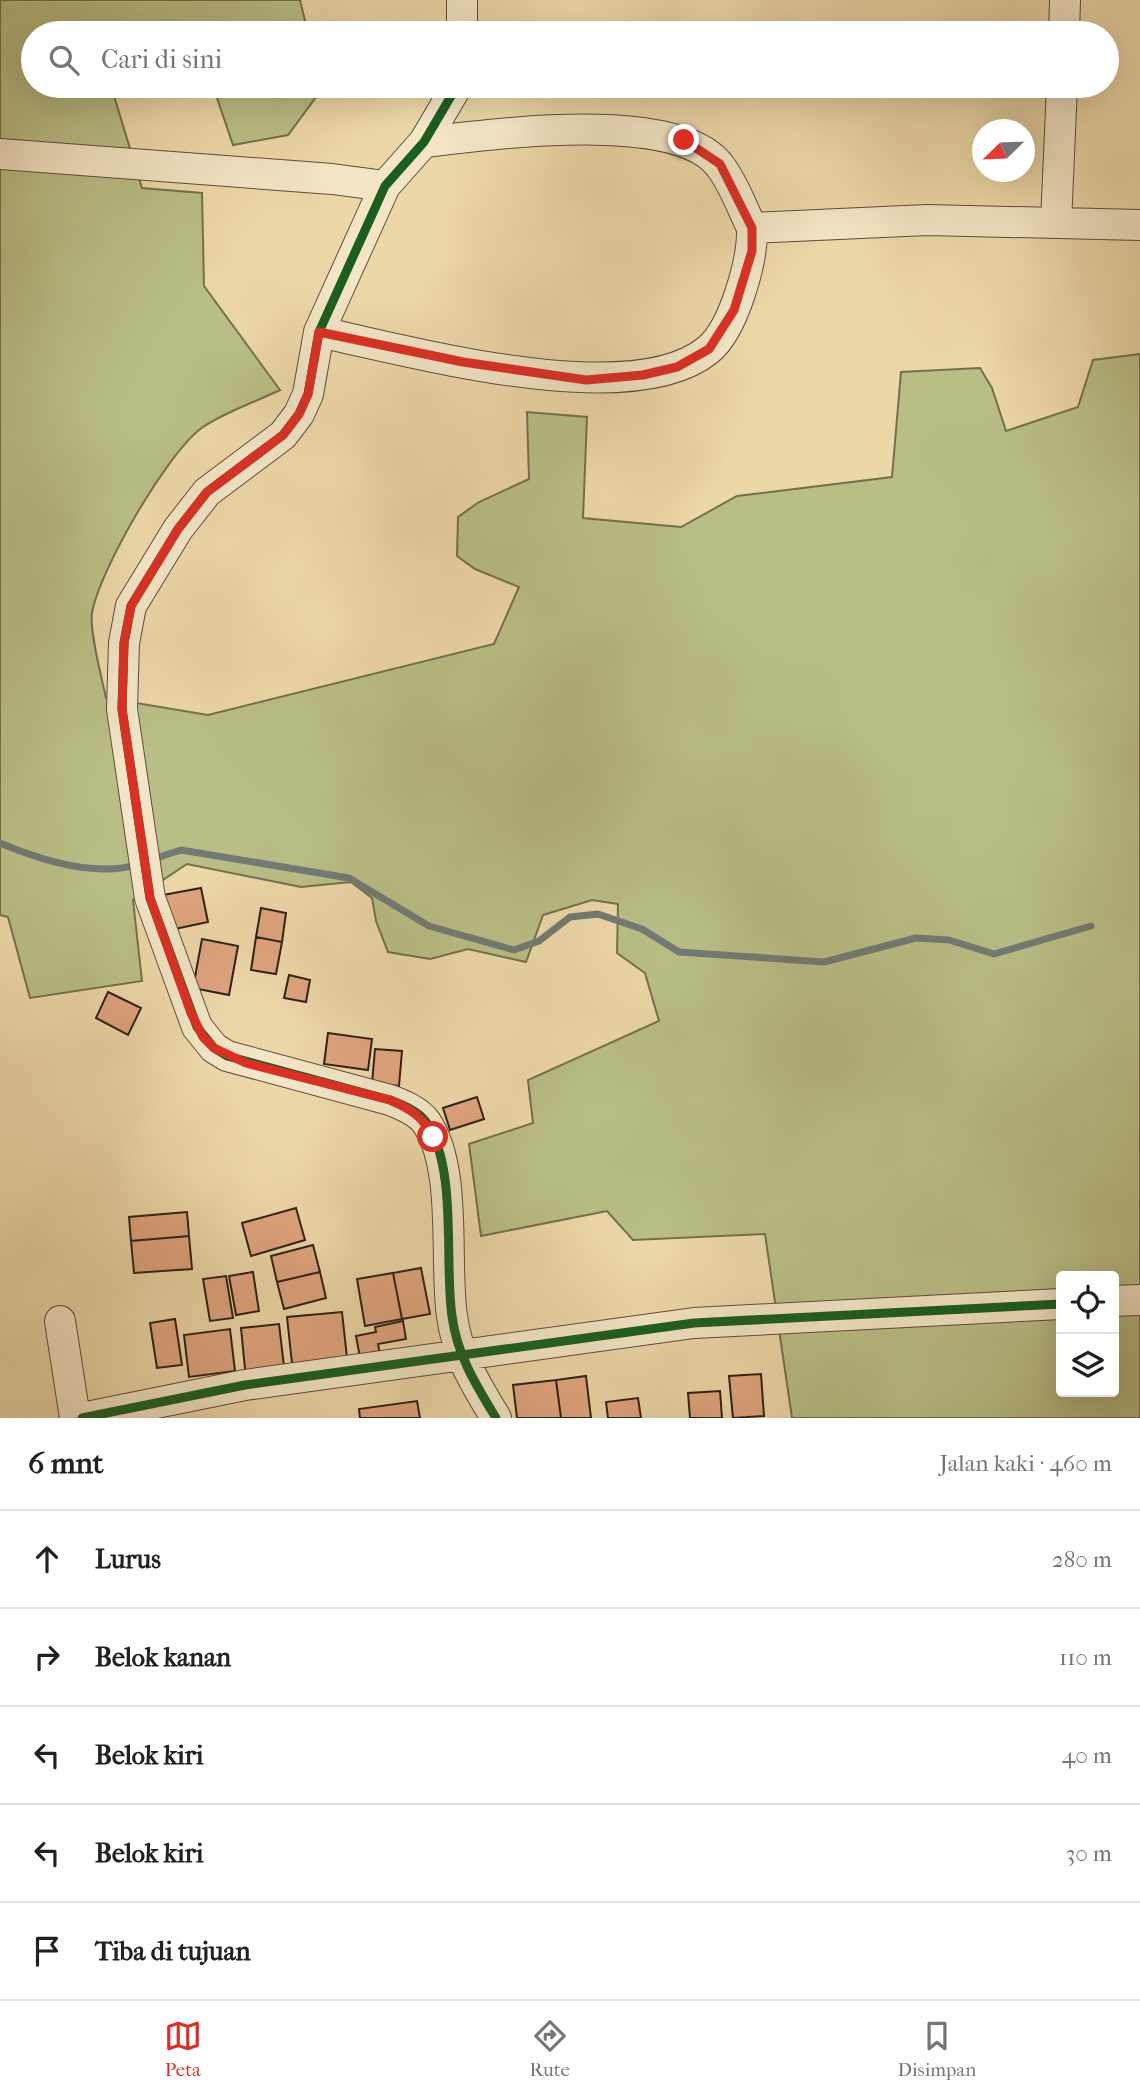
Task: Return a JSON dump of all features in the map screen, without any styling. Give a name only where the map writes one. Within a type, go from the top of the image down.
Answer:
[{"type":"street","points":[[462,0],[462,21]]},
{"type":"street","points":[[1064,21],[1065,0]]},
{"type":"street","points":[[450,98],[424,142],[385,186],[319,332],[308,394],[299,414],[283,435],[207,492],[178,529],[131,606],[124,643],[122,709],[143,833],[150,898],[191,1013],[203,1037],[214,1048],[246,1063],[390,1100],[409,1108],[425,1121],[438,1151],[446,1191],[452,1316],[460,1356],[496,1418]]},
{"type":"street","points":[[1056,223],[1061,98]]},
{"type":"street","points":[[319,332],[463,362],[586,380],[643,375],[677,367],[709,349],[734,310],[752,251],[752,228],[720,164],[684,140],[612,131],[545,129],[424,142]]},
{"type":"street","points":[[0,154],[332,179],[385,186]]},
{"type":"street","points":[[752,228],[927,220],[1140,225]]},
{"type":"street","points":[[1119,1301],[1140,1300]]},
{"type":"street","points":[[82,1418],[245,1385],[694,1323],[1056,1304]]},
{"type":"street","points":[[60,1321],[75,1418]]},
{"type":"green space","points":[[0,0],[300,0],[305,21],[21,21],[21,98],[115,98],[142,188],[202,193],[204,286],[280,390],[203,427],[172,460],[137,513],[107,570],[92,613],[94,642],[106,698],[208,715],[494,644],[519,587],[475,569],[457,556],[458,517],[479,502],[529,479],[527,412],[587,417],[583,518],[681,527],[737,496],[892,477],[901,372],[980,368],[992,388],[1006,431],[1078,407],[1093,360],[1140,354],[1140,1418],[792,1418],[765,1234],[633,1240],[607,1211],[481,1236],[469,1144],[533,1123],[528,1080],[659,1021],[645,973],[617,953],[618,904],[592,900],[543,915],[526,962],[468,949],[430,959],[388,952],[376,921],[372,898],[351,882],[301,887],[187,864],[133,900],[142,981],[30,998],[8,917],[0,915]]},
{"type":"green space","points":[[217,98],[315,98],[288,135],[233,145]]},
{"type":"building","points":[[201,888],[208,922],[170,930],[163,895]]},
{"type":"building","points":[[261,908],[286,913],[282,942],[256,937]]},
{"type":"building","points":[[256,937],[282,942],[276,974],[251,970]]},
{"type":"building","points":[[202,939],[238,946],[229,995],[193,988]]},
{"type":"building","points":[[289,975],[310,980],[306,1002],[284,998]]},
{"type":"building","points":[[108,992],[141,1008],[128,1035],[96,1018]]},
{"type":"building","points":[[328,1033],[372,1039],[368,1070],[324,1064]]},
{"type":"building","points":[[375,1049],[402,1051],[399,1086],[372,1083]]},
{"type":"building","points":[[477,1097],[484,1119],[450,1130],[443,1108]]},
{"type":"building","points":[[296,1208],[305,1240],[251,1256],[242,1223]]},
{"type":"building","points":[[187,1212],[189,1236],[131,1241],[129,1217]]},
{"type":"building","points":[[189,1236],[192,1269],[134,1273],[131,1241]]},
{"type":"building","points":[[313,1245],[320,1272],[277,1282],[271,1256]]},
{"type":"building","points":[[421,1268],[430,1314],[402,1319],[393,1273]]},
{"type":"building","points":[[253,1272],[259,1311],[236,1315],[229,1276]]},
{"type":"building","points":[[320,1272],[326,1298],[284,1309],[277,1282]]},
{"type":"building","points":[[393,1273],[402,1319],[365,1326],[357,1279]]},
{"type":"building","points":[[226,1276],[233,1318],[210,1321],[203,1279]]},
{"type":"building","points":[[342,1312],[348,1367],[293,1373],[287,1317]]},
{"type":"building","points":[[175,1319],[182,1365],[157,1368],[150,1323]]},
{"type":"building","points":[[403,1321],[406,1339],[378,1344],[381,1359],[361,1363],[356,1336],[376,1332],[375,1327]]},
{"type":"building","points":[[279,1324],[285,1375],[246,1379],[241,1328]]},
{"type":"building","points":[[230,1329],[235,1371],[189,1377],[184,1335]]},
{"type":"building","points":[[761,1374],[764,1416],[733,1418],[729,1376]]},
{"type":"building","points":[[586,1376],[591,1418],[561,1418],[556,1380]]},
{"type":"building","points":[[556,1380],[561,1418],[517,1418],[513,1385]]},
{"type":"building","points":[[720,1391],[722,1418],[690,1418],[688,1393]]},
{"type":"building","points":[[638,1398],[641,1418],[608,1418],[606,1402]]},
{"type":"building","points":[[417,1401],[420,1418],[360,1418],[359,1409]]},
{"type":"waterway","points":[[0,843],[50,861],[87,868],[122,868],[139,864]]},
{"type":"waterway","points":[[150,860],[181,850],[349,878],[429,926],[514,950],[539,941],[570,917],[598,914],[642,929],[679,952],[824,962],[916,938],[949,940],[994,954],[1091,926]]},
{"type":"cycle path","points":[[450,98],[424,142],[385,186],[319,332],[308,394],[299,414],[283,435],[207,492],[178,529],[131,606],[124,643],[122,709],[150,898],[197,1027],[214,1048],[227,1056],[390,1100],[423,1118],[436,1141],[446,1189],[450,1294],[458,1344],[468,1369],[496,1418]]},
{"type":"cycle path","points":[[82,1418],[245,1385],[694,1323],[1056,1304]]},
{"type":"route","points":[[433,1137],[425,1121],[409,1108],[390,1100],[306,1080],[227,1056],[214,1048],[197,1027],[150,898],[143,833],[122,709],[124,643],[131,606],[178,529],[207,492],[283,435],[299,414],[308,394],[319,332],[463,362],[586,380],[643,375],[677,367],[709,349],[734,310],[752,251],[752,228],[720,164],[684,140]]}]
